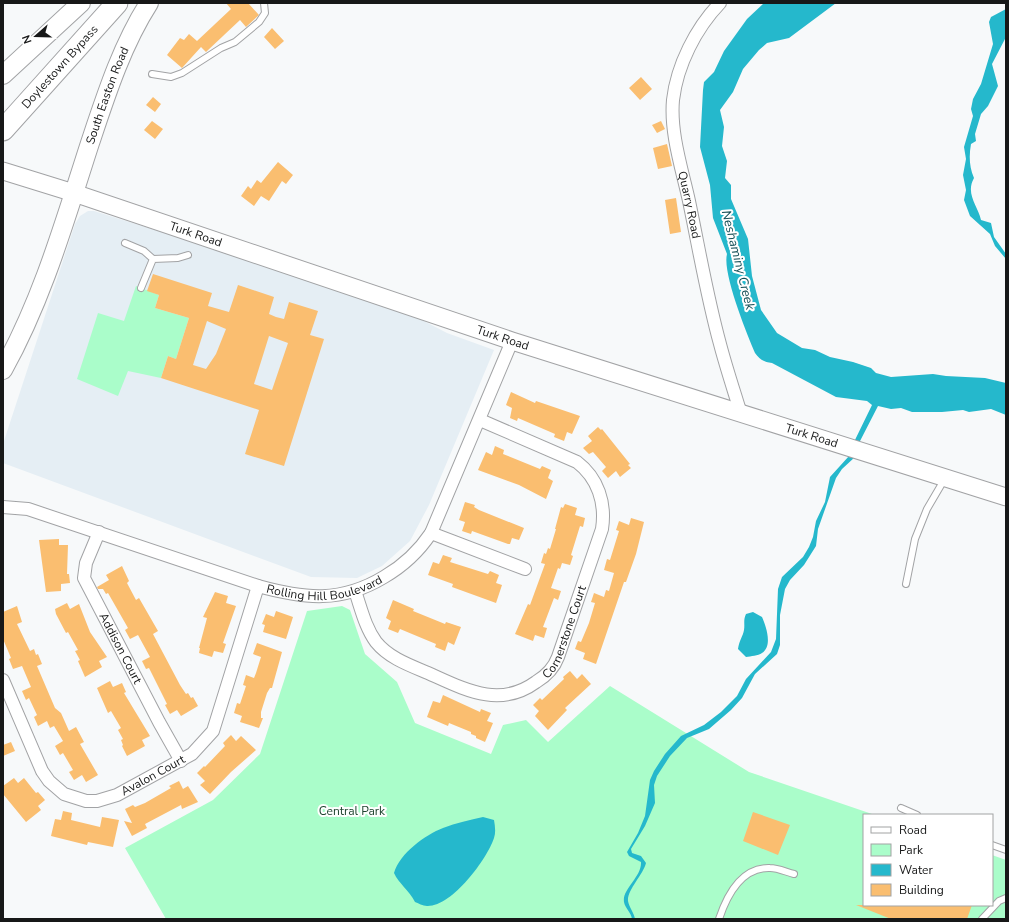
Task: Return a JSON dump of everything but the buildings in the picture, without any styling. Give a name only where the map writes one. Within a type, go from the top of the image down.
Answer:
[{"type":"highway","name":"Doylestown Bypass","points":[[3,115],[68,37],[100,3]]},
{"type":"highway","name":"Doylestown Bypass","points":[[3,130],[117,3]]},
{"type":"main road","points":[[3,75],[81,3]]},
{"type":"main road","name":"South Easton Road","points":[[3,370],[33,310],[57,247],[102,108],[126,46],[149,3]]},
{"type":"street","name":"Quarry Road","points":[[720,3],[707,16],[686,56],[675,89],[673,114],[677,144],[704,279],[720,343],[741,414]]},
{"type":"street","name":"Turk Road","points":[[3,171],[74,193],[512,341],[1006,497]]},
{"type":"street","name":"Rolling Hill Boulevard","points":[[3,507],[28,509],[286,594],[332,596],[355,592],[374,583],[401,566],[412,556],[431,533],[480,420],[512,341]]},
{"type":"street","name":"Cornerstone Court","points":[[355,592],[371,634],[388,653],[398,660],[463,688],[492,696],[512,694],[533,684],[552,667],[558,657],[602,529],[604,514],[600,495],[589,473],[577,462],[480,420]]},
{"type":"street","name":"Addison Court","points":[[99,532],[86,563],[84,578],[87,587],[181,761]]},
{"type":"street","points":[[431,533],[525,569]]},
{"type":"street","name":"Avalon Court","points":[[3,680],[42,771],[49,781],[64,794],[86,801],[109,798],[181,761],[202,745],[213,731],[258,586]]},
{"type":"lane","points":[[152,74],[171,77],[182,73],[191,69],[221,48],[235,42],[259,22],[265,13],[264,3]]},
{"type":"lane","points":[[125,243],[144,251],[153,259],[178,258],[188,255]]},
{"type":"lane","points":[[141,288],[153,259]]},
{"type":"lane","points":[[906,584],[915,539],[927,509],[945,478]]},
{"type":"lane","points":[[901,808],[915,814]]},
{"type":"lane","points":[[993,844],[1006,850]]},
{"type":"lane","points":[[719,919],[733,889],[747,873],[759,868],[772,868],[794,874]]},
{"type":"lane","points":[[982,919],[999,901],[1006,898]]},
{"type":"shaded area","points":[[88,211],[94,211],[387,302],[447,333],[494,350],[429,505],[410,541],[382,566],[357,578],[311,577],[3,463],[3,444],[75,224],[80,216]]},
{"type":"green space","points":[[136,286],[159,295],[155,308],[189,318],[176,359],[168,356],[161,378],[128,371],[118,396],[77,379],[98,313],[124,321]]},
{"type":"green space","name":"Central Park","points":[[342,606],[350,610],[365,654],[397,682],[415,723],[491,754],[503,725],[526,720],[548,742],[610,686],[749,772],[872,814],[863,814],[863,906],[993,906],[993,855],[1006,860],[1006,919],[166,919],[125,848],[213,800],[260,754],[307,611]]},
{"type":"water","name":"Neshaminy Creek","points":[[764,3],[836,3],[789,38],[767,43],[759,50],[743,69],[733,92],[720,110],[724,127],[722,146],[727,161],[725,178],[731,185],[731,199],[748,239],[752,276],[761,310],[777,333],[802,348],[815,350],[830,357],[871,368],[876,373],[891,377],[933,374],[985,378],[1006,383],[1006,415],[991,409],[969,412],[963,410],[912,412],[901,408],[891,409],[878,406],[859,443],[854,442],[872,405],[867,401],[836,397],[772,363],[762,360],[755,353],[741,318],[728,275],[726,263],[727,254],[713,218],[710,185],[700,147],[704,82],[714,72],[724,51],[747,19]]},
{"type":"water","points":[[1006,9],[1006,37],[992,64],[998,86],[988,106],[981,114],[975,134],[976,141],[971,144],[970,165],[974,178],[971,195],[981,220],[991,223],[994,237],[1006,254],[1006,259],[995,246],[990,234],[970,216],[964,200],[966,190],[963,175],[966,159],[964,147],[973,116],[971,109],[973,99],[981,84],[993,44],[989,22],[991,17]]},
{"type":"water","points":[[849,456],[855,457],[842,469],[836,478],[818,529],[816,546],[804,565],[790,580],[785,589],[780,615],[780,645],[777,654],[755,674],[742,698],[731,710],[709,729],[687,738],[670,756],[657,776],[654,785],[655,803],[645,826],[631,849],[632,853],[641,856],[646,863],[628,897],[628,901],[635,919],[632,919],[624,902],[624,897],[638,873],[641,862],[629,856],[627,852],[638,833],[645,816],[650,780],[654,771],[665,754],[681,736],[704,725],[721,712],[737,696],[746,679],[771,652],[776,639],[778,589],[782,577],[803,557],[809,547],[813,537],[816,521],[825,502],[830,477]]},
{"type":"water","points":[[753,612],[762,617],[768,636],[768,641],[765,650],[760,654],[746,657],[738,649],[744,630],[745,616],[746,614]]},
{"type":"water","points":[[483,817],[494,820],[495,834],[490,847],[476,869],[447,899],[437,904],[427,906],[415,902],[394,873],[407,852],[421,840],[436,831]]}]
